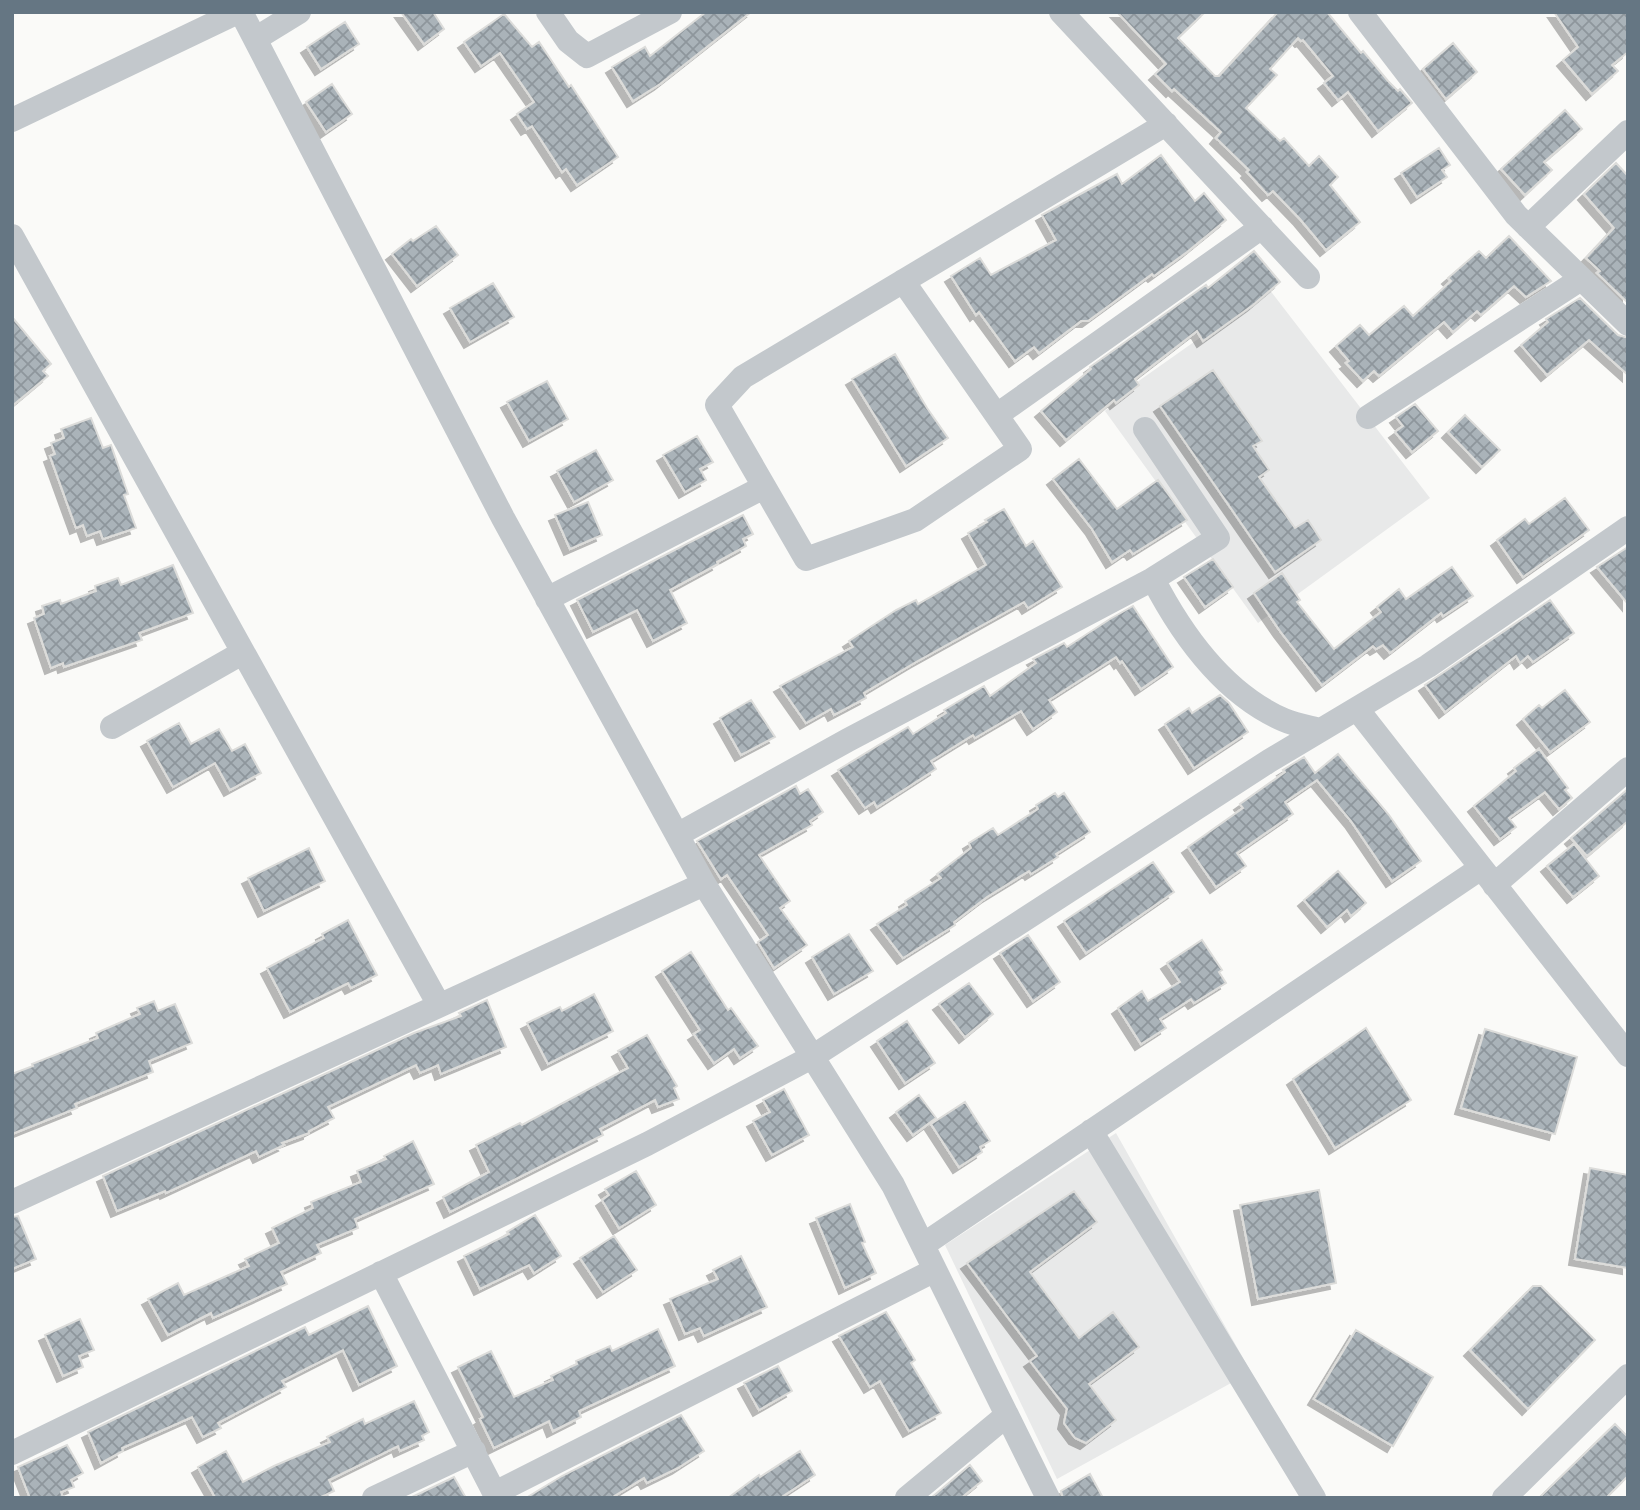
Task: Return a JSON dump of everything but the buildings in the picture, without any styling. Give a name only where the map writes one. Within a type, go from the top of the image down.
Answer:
[{"type":"street","points":[[12,120],[240,12],[503,518],[704,884],[893,1185],[1048,1498]]},
{"type":"street","points":[[255,38],[299,12]]},
{"type":"street","points":[[548,12],[568,41],[587,56],[670,12]]},
{"type":"street","points":[[1061,12],[1308,277]]},
{"type":"street","points":[[1360,12],[1516,215],[1628,324]]},
{"type":"street","points":[[903,281],[1020,449],[915,520],[806,559],[717,405],[743,377],[903,281],[1166,124]]},
{"type":"street","points":[[1528,227],[1626,137]]},
{"type":"street","points":[[997,415],[1262,227]]},
{"type":"street","points":[[12,236],[439,1005]]},
{"type":"street","points":[[1368,417],[1581,279]]},
{"type":"street","points":[[677,835],[848,740],[1153,579],[1218,538],[1145,429]]},
{"type":"street","points":[[547,599],[764,487]]},
{"type":"street","points":[[12,1453],[647,1144],[813,1057],[1257,769],[1428,666],[1628,528]]},
{"type":"street","points":[[1153,579],[1173,617],[1212,669],[1252,700],[1284,720],[1321,730]]},
{"type":"street","points":[[112,727],[242,653]]},
{"type":"street","points":[[1357,709],[1628,1055]]},
{"type":"street","points":[[923,1245],[1091,1131],[1487,876],[1628,769]]},
{"type":"street","points":[[12,1202],[704,884]]},
{"type":"street","points":[[1091,1131],[1314,1498]]},
{"type":"street","points":[[380,1273],[496,1495],[935,1270]]},
{"type":"street","points":[[1504,1498],[1628,1376]]},
{"type":"street","points":[[907,1498],[1007,1415]]},
{"type":"street","points":[[374,1498],[474,1451]]},
{"type":"shaded area","points":[[1269,289],[1430,498],[1258,623],[1105,411],[1133,385]]},
{"type":"shaded area","points":[[1116,1133],[1251,1372],[1057,1479],[945,1245]]}]
